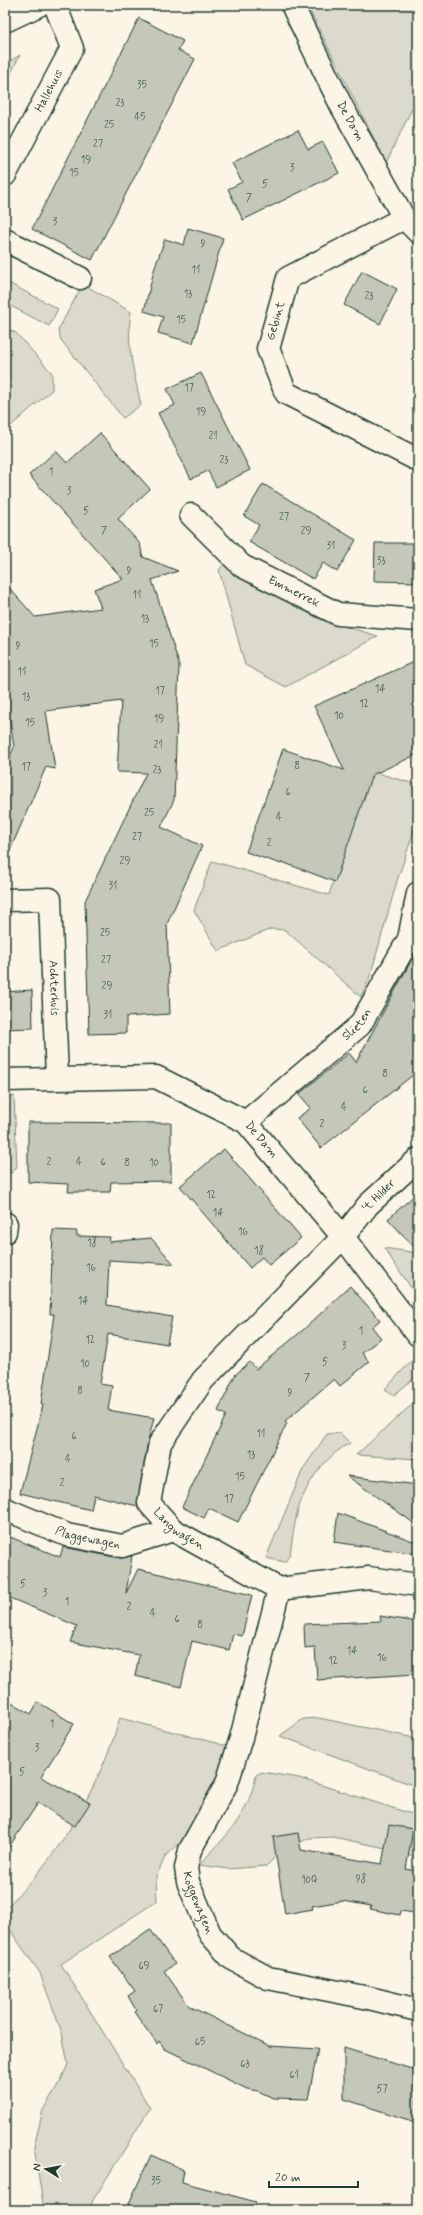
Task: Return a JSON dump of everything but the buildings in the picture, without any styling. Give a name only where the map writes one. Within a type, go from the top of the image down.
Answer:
[{"type":"street","points":[[5,21],[39,5]]},
{"type":"street","name":"Hallehuis","points":[[5,175],[72,48],[55,5]]},
{"type":"street","name":"De Dam","points":[[292,5],[342,107],[411,225]]},
{"type":"street","name":"Gebint","points":[[411,225],[288,278],[268,348],[286,393],[418,460]]},
{"type":"street","points":[[5,240],[80,278]]},
{"type":"street","name":"Emmerrek","points":[[191,515],[242,566],[338,614],[418,620]]},
{"type":"street","name":"Slieten","points":[[246,1122],[360,1025],[409,938],[418,893]]},
{"type":"street","name":"Achterhuis","points":[[5,900],[50,899],[57,1078]]},
{"type":"street","name":"De Dam","points":[[5,1080],[156,1077],[246,1122],[343,1237],[418,1335]]},
{"type":"street","name":"'t Hilder","points":[[343,1237],[368,1205],[418,1159]]},
{"type":"street","name":"Langwagen","points":[[279,1589],[173,1530],[149,1503],[160,1443],[203,1380],[343,1237]]},
{"type":"street","name":"Plaggewagen","points":[[5,1509],[67,1535],[122,1546],[173,1530]]},
{"type":"street","points":[[279,1589],[369,1578],[418,1585]]},
{"type":"street","name":"Koggewagen","points":[[279,1589],[241,1738],[227,1782],[190,1850],[186,1868],[188,1882],[210,1934],[231,1958],[268,1978],[369,1998],[418,2010]]},
{"type":"shaded area","points":[[307,5],[418,5],[418,96],[386,163]]},
{"type":"shaded area","points":[[20,55],[5,85],[5,64]]},
{"type":"shaded area","points":[[5,281],[58,309],[49,326],[5,303]]},
{"type":"shaded area","points":[[83,284],[131,312],[129,336],[130,347],[133,370],[141,405],[123,418],[61,340],[58,330]]},
{"type":"shaded area","points":[[5,328],[16,333],[52,373],[52,390],[5,431]]},
{"type":"shaded area","points":[[226,562],[317,618],[378,636],[286,687],[245,665],[219,570]]},
{"type":"shaded area","points":[[367,770],[418,785],[418,819],[397,881],[370,977],[361,997],[285,930],[271,929],[218,951],[194,910],[212,861],[329,895]]},
{"type":"shaded area","points":[[14,1096],[17,1167],[11,1173],[5,1172],[5,1097]]},
{"type":"shaded area","points":[[384,1248],[418,1253],[418,1298]]},
{"type":"shaded area","points":[[414,1340],[418,1343],[418,1375],[394,1395],[385,1389],[416,1356]]},
{"type":"shaded area","points":[[418,1399],[418,1459],[356,1455]]},
{"type":"shaded area","points":[[340,1433],[350,1443],[328,1459],[310,1482],[300,1505],[294,1526],[290,1554],[285,1562],[266,1558],[303,1469],[327,1434]]},
{"type":"shaded area","points":[[120,1718],[231,1747],[230,1756],[182,1841],[165,1857],[156,1877],[157,1901],[61,1964],[150,2108],[92,2202],[92,2210],[44,2210],[34,2147],[43,2110],[62,2078],[68,2064],[62,2033],[40,1973],[5,1923],[5,1909],[38,1873],[76,1819],[105,1760]]},
{"type":"shaded area","points":[[319,1718],[410,1737],[418,1741],[418,1787],[280,1736],[303,1719]]},
{"type":"shaded area","points":[[262,1772],[299,1778],[418,1816],[418,1858],[395,1850],[333,1837],[309,1838],[280,1853],[266,1866],[228,1869],[199,1865],[235,1825],[248,1803],[256,1775]]}]
